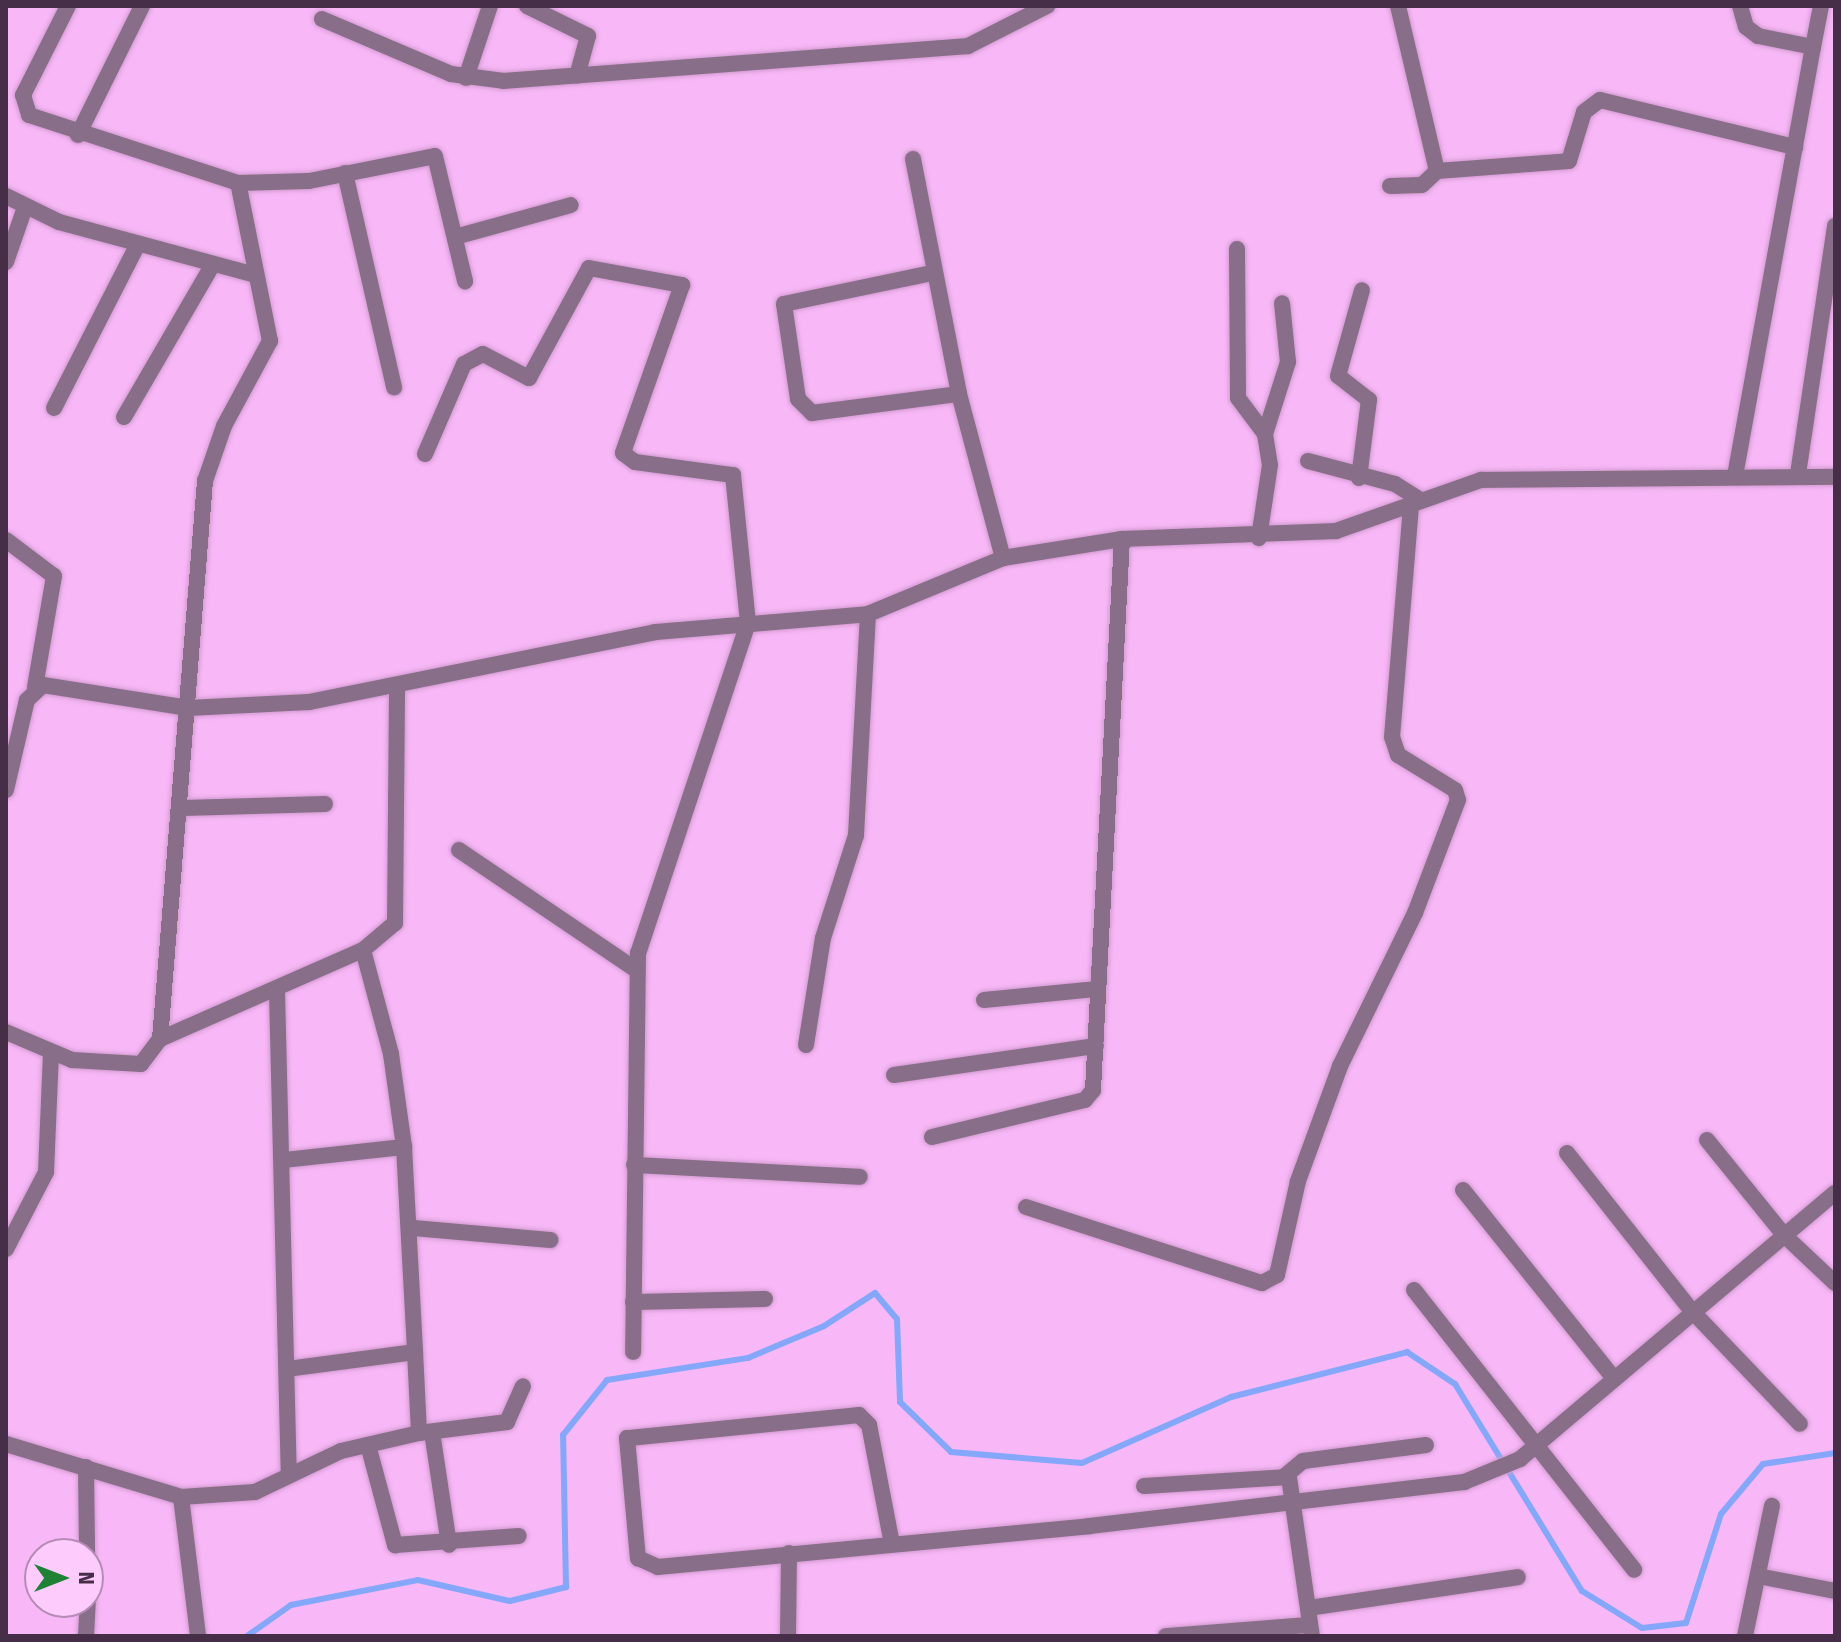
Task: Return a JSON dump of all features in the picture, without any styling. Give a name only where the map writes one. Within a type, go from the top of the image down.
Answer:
[{"type":"street","points":[[68,6],[21,102],[35,119],[238,183],[345,173],[435,156],[465,281]]},
{"type":"street","points":[[78,135],[142,6]]},
{"type":"street","points":[[466,78],[490,6]]},
{"type":"street","points":[[527,6],[588,36],[577,76]]},
{"type":"street","points":[[322,19],[466,78],[577,76],[968,46],[1027,10],[1047,6]]},
{"type":"street","points":[[1398,6],[1437,171]]},
{"type":"street","points":[[1740,6],[1746,27],[1758,36],[1813,47]]},
{"type":"street","points":[[1735,476],[1821,6]]},
{"type":"street","points":[[1390,186],[1422,185],[1437,171],[1569,161],[1584,112],[1600,100],[1795,147]]},
{"type":"street","points":[[913,159],[932,273],[959,394],[1003,558]]},
{"type":"street","points":[[345,173],[394,387]]},
{"type":"street","points":[[160,1039],[182,808],[205,481],[224,426],[270,341],[238,183]]},
{"type":"street","points":[[6,196],[24,210],[137,246],[256,275]]},
{"type":"street","points":[[455,237],[571,205]]},
{"type":"street","points":[[6,262],[24,210]]},
{"type":"street","points":[[1798,474],[1835,226]]},
{"type":"street","points":[[54,408],[137,246]]},
{"type":"street","points":[[1237,249],[1238,398],[1265,434]]},
{"type":"street","points":[[124,417],[212,266]]},
{"type":"street","points":[[425,454],[464,364],[483,354],[529,378],[589,268],[678,283],[683,293],[623,453],[635,462],[733,475],[748,623],[650,900],[636,970],[633,1352]]},
{"type":"street","points":[[932,273],[784,304],[798,399],[812,413],[959,394]]},
{"type":"street","points":[[1359,478],[1369,400],[1338,376],[1362,290]]},
{"type":"street","points":[[1259,538],[1271,479],[1265,434],[1288,362],[1282,303]]},
{"type":"street","points":[[1308,461],[1359,478],[1395,484],[1416,502]]},
{"type":"street","points":[[35,687],[188,708],[309,702],[397,687],[655,632],[868,614],[1003,558],[1122,539],[1259,538],[1336,531],[1481,480],[1798,474],[1835,477]]},
{"type":"street","points":[[1026,1207],[1262,1283],[1277,1275],[1298,1181],[1340,1066],[1415,913],[1458,800],[1455,790],[1398,755],[1392,737],[1416,502]]},
{"type":"street","points":[[932,1137],[1085,1100],[1095,1084],[1097,989],[1122,539]]},
{"type":"street","points":[[6,540],[54,576],[35,687],[6,790]]},
{"type":"street","points":[[806,1045],[823,938],[856,835],[868,614]]},
{"type":"street","points":[[6,1032],[51,1055],[141,1064],[160,1039],[277,992],[363,950],[388,932],[400,908],[391,793],[397,687]]},
{"type":"street","points":[[182,808],[325,804]]},
{"type":"street","points":[[459,850],[636,970]]},
{"type":"street","points":[[363,950],[391,1054],[413,1228],[415,1352],[426,1432],[449,1545]]},
{"type":"street","points":[[984,1000],[1097,989]]},
{"type":"street","points":[[277,992],[284,1160],[289,1475]]},
{"type":"street","points":[[894,1075],[1096,1046]]},
{"type":"street","points":[[6,1249],[46,1172],[51,1055]]},
{"type":"street","points":[[1707,1140],[1784,1235],[1835,1283]]},
{"type":"street","points":[[284,1160],[404,1147]]},
{"type":"street","points":[[1567,1153],[1692,1311],[1800,1424]]},
{"type":"street","points":[[634,1165],[860,1177]]},
{"type":"street","points":[[1463,1190],[1612,1376]]},
{"type":"street","points":[[892,1544],[869,1425],[859,1415],[627,1438],[642,1563],[892,1544],[1464,1482],[1520,1459],[1612,1376],[1835,1193]]},
{"type":"street","points":[[413,1228],[550,1240]]},
{"type":"street","points":[[1414,1290],[1634,1570]]},
{"type":"street","points":[[633,1302],[765,1299]]},
{"type":"street","points":[[288,1369],[415,1352]]},
{"type":"street","points":[[6,1444],[181,1497],[242,1495],[368,1445],[426,1432],[507,1422],[523,1386]]},
{"type":"street","points":[[368,1445],[395,1545],[449,1545],[519,1536]]},
{"type":"street","points":[[1144,1486],[1285,1476],[1303,1461],[1426,1445]]},
{"type":"street","points":[[86,1467],[87,1538]]},
{"type":"street","points":[[1285,1476],[1293,1502],[1311,1623]]},
{"type":"street","points":[[181,1497],[198,1636]]},
{"type":"street","points":[[1745,1636],[1772,1506]]},
{"type":"street","points":[[788,1636],[789,1553]]},
{"type":"street","points":[[1758,1576],[1835,1591]]},
{"type":"street","points":[[1166,1636],[1311,1623],[1518,1577]]},
{"type":"waterway","points":[[247,1636],[291,1605],[418,1580],[510,1601],[566,1587],[563,1435],[607,1380],[748,1358],[824,1326],[875,1293],[897,1319],[900,1402],[951,1452],[1082,1463],[1231,1397],[1407,1352],[1455,1384],[1582,1591],[1642,1628],[1686,1623],[1721,1514],[1763,1464],[1835,1453]]}]
